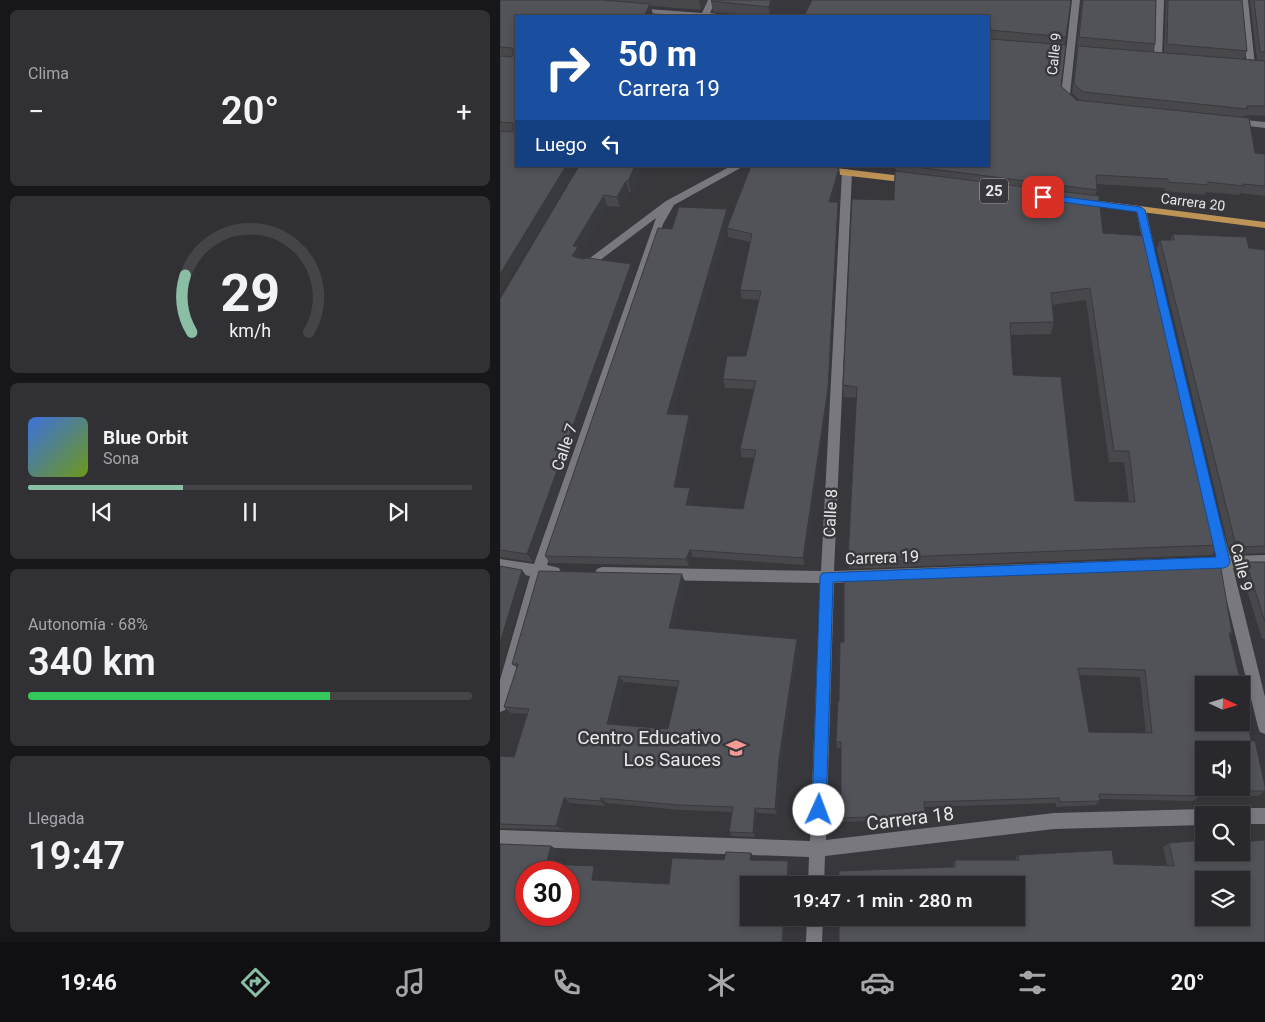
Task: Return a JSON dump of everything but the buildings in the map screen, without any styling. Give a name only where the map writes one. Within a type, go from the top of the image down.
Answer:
[{"type":"main road","points":[[800,167],[925,182]]},
{"type":"main road","name":"Carrera 20","points":[[1072,201],[1265,224]]},
{"type":"street","points":[[625,9],[662,14],[705,15],[712,0]]},
{"type":"street","name":"Calle 9","points":[[1076,0],[1065,51],[1065,95],[1082,106]]},
{"type":"street","points":[[1148,56],[1163,58],[1160,0]]},
{"type":"street","points":[[1244,0],[1250,65]]},
{"type":"street","points":[[1065,51],[1079,52]]},
{"type":"street","points":[[1226,121],[1265,125]]},
{"type":"street","points":[[586,264],[670,203],[737,167]]},
{"type":"street","name":"Calle 8","points":[[816,876],[827,577],[847,172]]},
{"type":"street","name":"Calle 7","points":[[500,705],[538,572],[658,224],[670,203]]},
{"type":"street","points":[[1141,210],[1154,267]]},
{"type":"street","name":"Calle 9","points":[[1212,515],[1265,727]]},
{"type":"street","name":"Carrera 19","points":[[588,572],[827,577],[1265,561]]},
{"type":"street","points":[[500,565],[538,572],[568,572]]},
{"type":"street","points":[[1250,816],[1265,816]]},
{"type":"street","name":"Carrera 18","points":[[500,838],[818,849],[1054,821],[1195,817]]},
{"type":"street","points":[[814,942],[815,926]]},
{"type":"place","name":"Centro Educativo Los Sauces","points":[[736,748]]},
{"type":"route","points":[[819,810],[827,577],[1224,562],[1141,210],[1043,197]]}]
